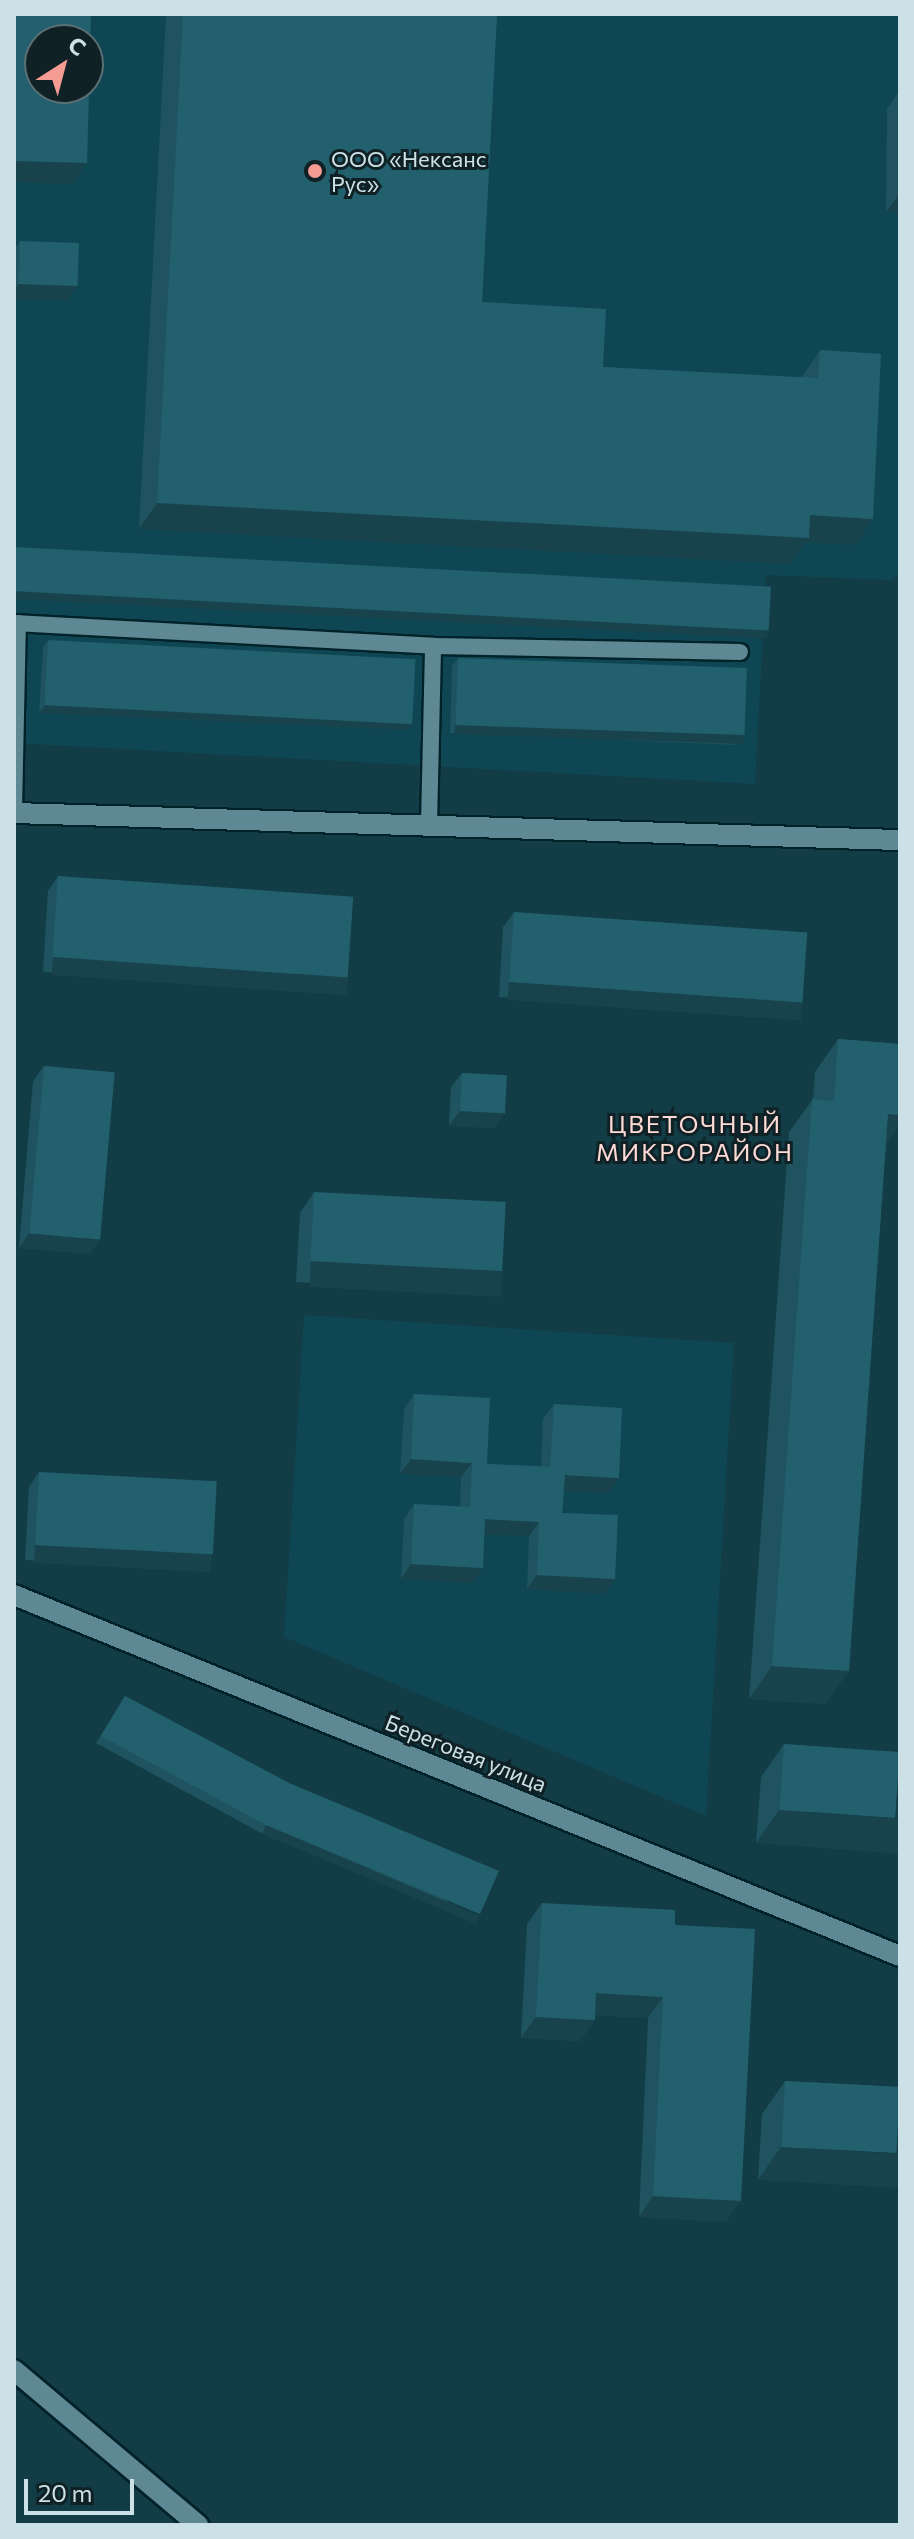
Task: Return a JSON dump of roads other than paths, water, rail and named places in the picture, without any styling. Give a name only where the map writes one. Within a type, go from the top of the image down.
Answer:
[{"type":"street","points":[[14,811],[900,840]]},
{"type":"street","name":"Береговая улица","points":[[14,1595],[900,1956]]},
{"type":"street","points":[[14,2370],[198,2525]]},
{"type":"lane","points":[[14,811],[16,623],[433,646],[740,652]]},
{"type":"lane","points":[[429,825],[433,646]]},
{"type":"place","name":"ООО «Нексанс Рус»","points":[[315,171]]},
{"type":"district","name":"ЦВЕТОЧНЫЙ МИКРОРАЙОН","points":[[695,1138]]}]
